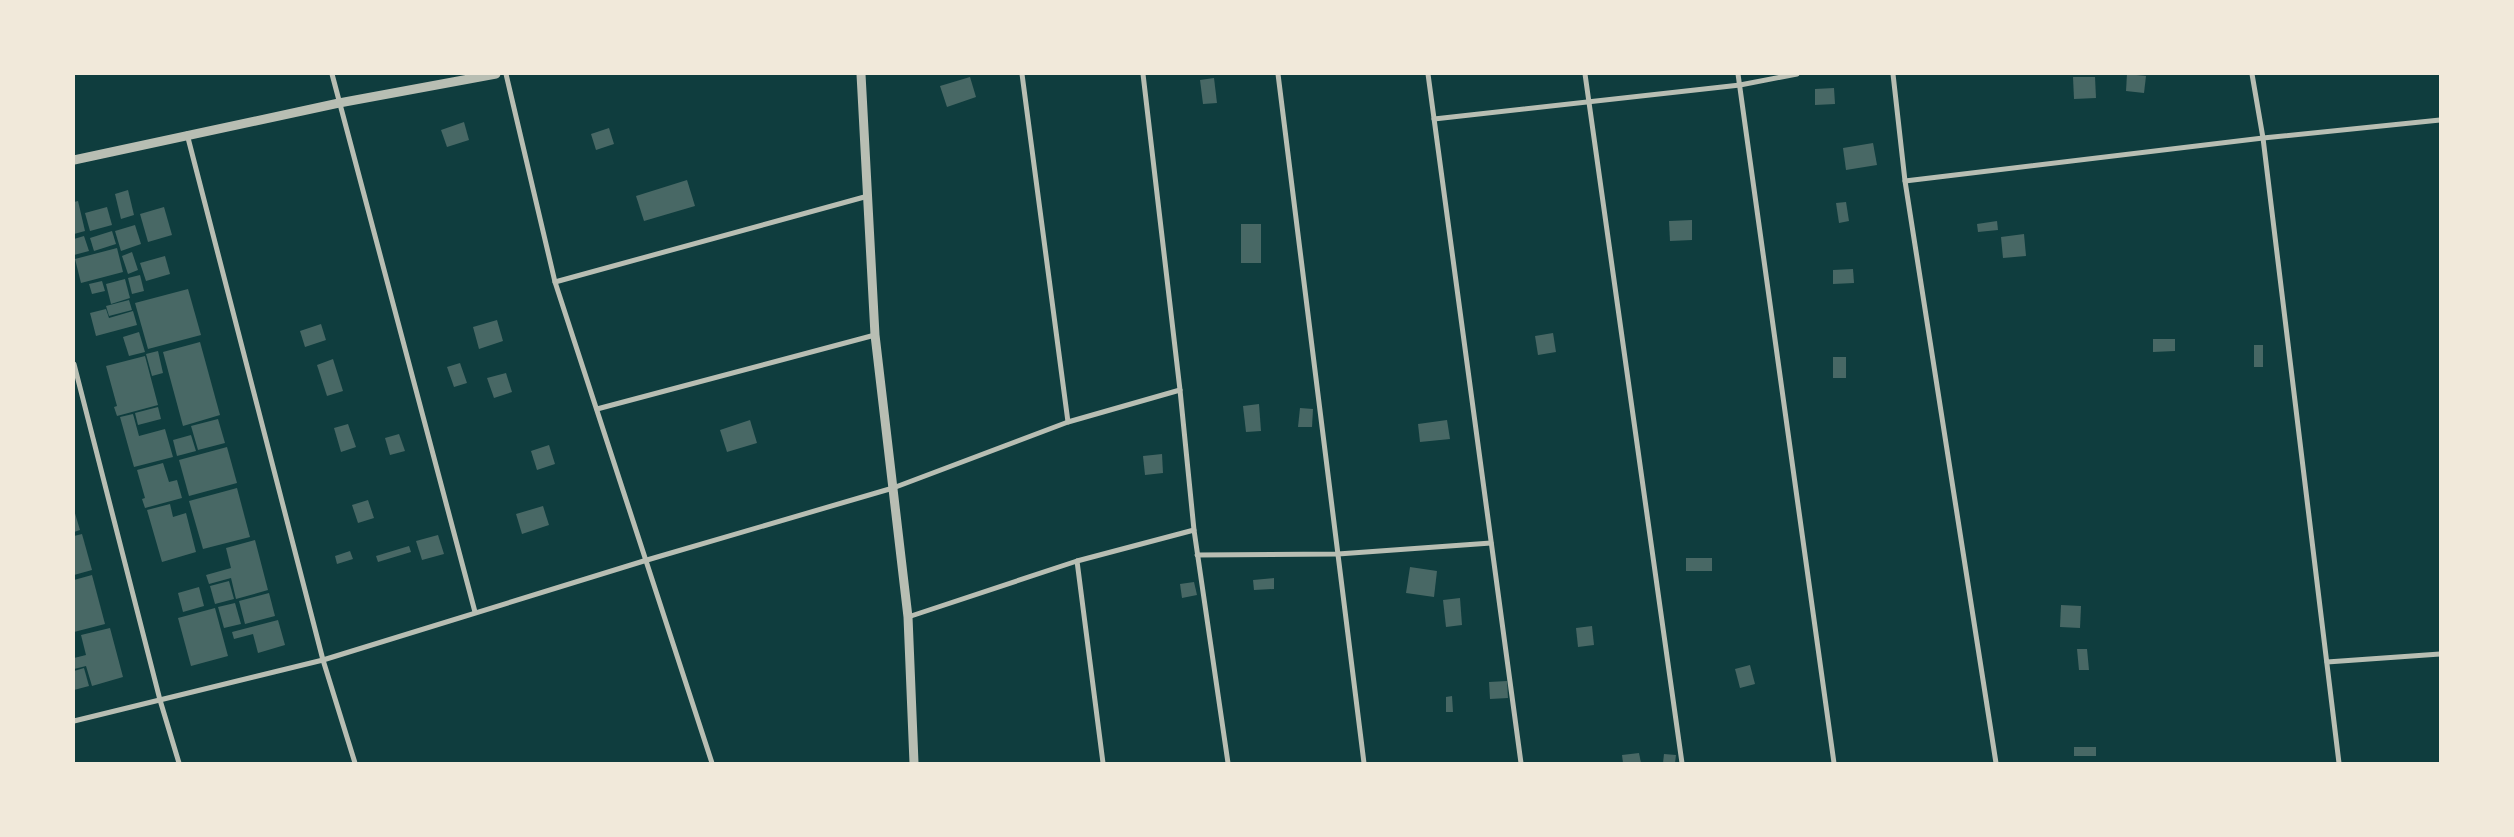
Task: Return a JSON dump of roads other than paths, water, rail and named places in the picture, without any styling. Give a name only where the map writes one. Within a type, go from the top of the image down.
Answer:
[{"type":"street","points":[[332,74],[475,612]]},
{"type":"street","points":[[74,160],[187,134],[339,103],[496,74]]},
{"type":"street","points":[[506,74],[556,282],[712,763]]},
{"type":"street","points":[[861,74],[875,335],[908,617],[914,763]]},
{"type":"street","points":[[1022,74],[1068,422]]},
{"type":"street","points":[[1143,74],[1180,390],[1197,555],[1228,763]]},
{"type":"street","points":[[1278,74],[1364,763]]},
{"type":"street","points":[[1428,74],[1521,763]]},
{"type":"street","points":[[1585,74],[1682,763]]},
{"type":"street","points":[[1738,74],[1834,763]]},
{"type":"street","points":[[1434,118],[1740,84],[1797,74]]},
{"type":"street","points":[[1893,74],[1905,181],[1996,763]]},
{"type":"street","points":[[2252,74],[2263,138],[2339,763]]},
{"type":"street","points":[[1905,181],[2263,138],[2440,120]]},
{"type":"street","points":[[187,134],[323,660],[355,763]]},
{"type":"street","points":[[556,282],[868,196]]},
{"type":"street","points":[[597,409],[875,335]]},
{"type":"street","points":[[74,364],[160,700],[178,763]]},
{"type":"street","points":[[74,721],[323,660],[647,560],[893,488],[1068,422],[1180,390]]},
{"type":"street","points":[[908,617],[1077,561],[1194,530]]},
{"type":"street","points":[[1197,555],[1338,554],[1491,543]]},
{"type":"street","points":[[1077,561],[1103,763]]},
{"type":"street","points":[[2326,662],[2440,654]]}]
